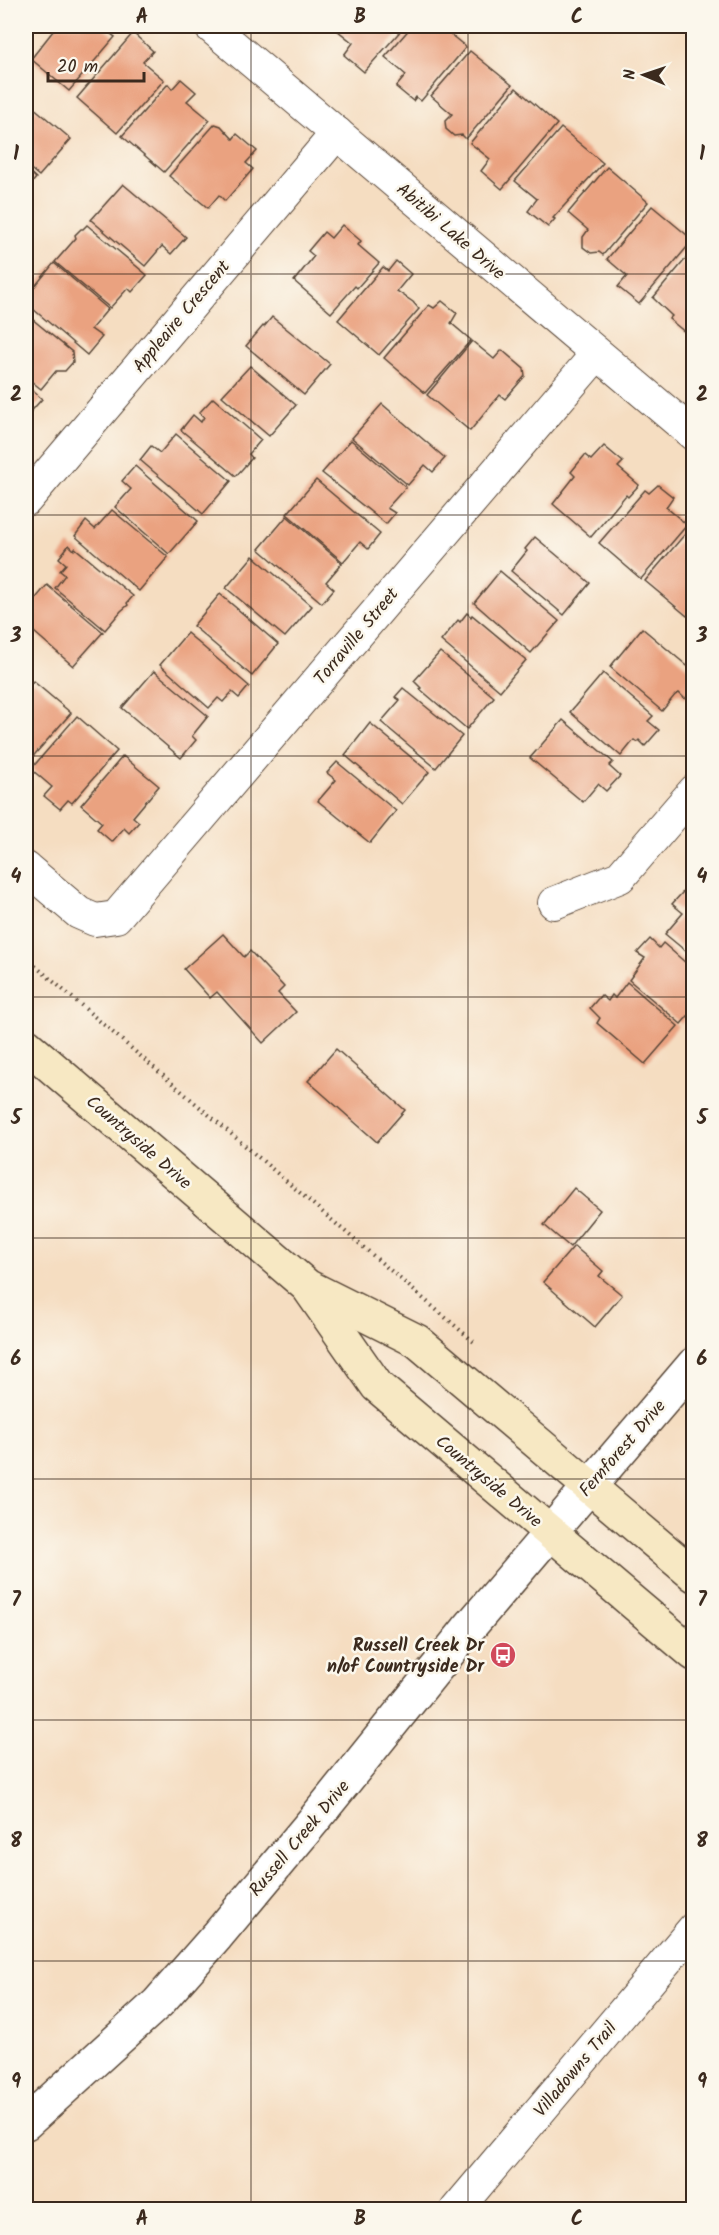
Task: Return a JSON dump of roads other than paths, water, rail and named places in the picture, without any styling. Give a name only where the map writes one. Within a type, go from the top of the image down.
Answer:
[{"type":"main road","name":"Countryside Drive","points":[[26,1045],[307,1286],[417,1341],[693,1575]]},
{"type":"main road","name":"Countryside Drive","points":[[307,1286],[377,1386],[693,1654]]},
{"type":"street","name":"Abitibi Lake Drive","points":[[210,26],[693,435]]},
{"type":"street","name":"Appleaire Crescent","points":[[26,500],[337,133]]},
{"type":"street","name":"Torraville Street","points":[[26,868],[78,913],[95,920],[116,917],[596,355]]},
{"type":"street","points":[[554,903],[620,877],[693,791]]},
{"type":"street","name":"Fernforest Drive","points":[[550,1532],[693,1364]]},
{"type":"street","name":"Russell Creek Drive","points":[[26,2123],[166,1994],[314,1820],[467,1630],[550,1532]]},
{"type":"street","name":"Villadowns Trail","points":[[456,2210],[693,1928]]},
{"type":"place","name":"Russell Creek Dr n/of Countryside Dr","points":[[503,1655]]}]
